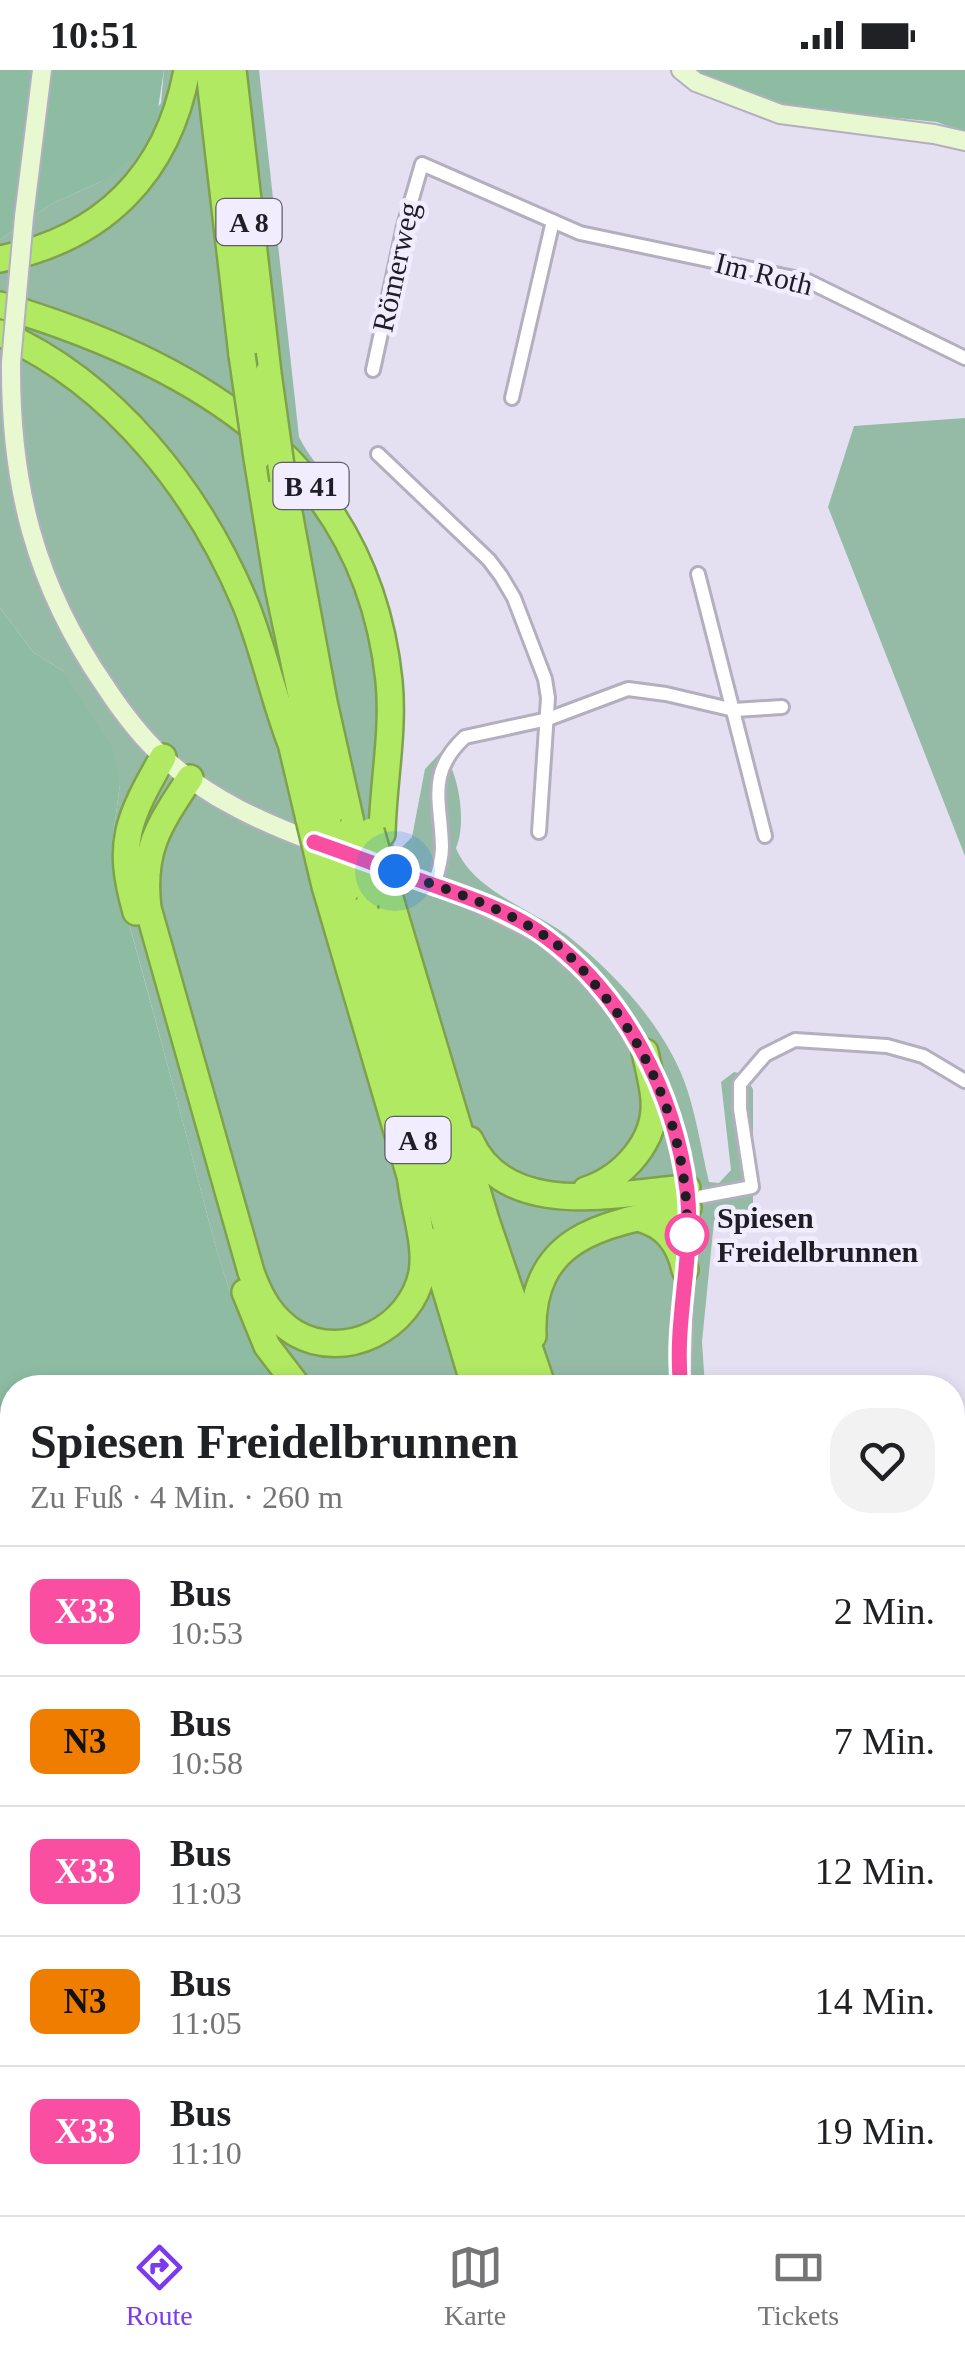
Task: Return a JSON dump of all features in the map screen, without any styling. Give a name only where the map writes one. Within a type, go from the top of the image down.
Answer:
[{"type":"highway","points":[[0,259],[68,240],[93,225],[123,198],[149,166],[171,124],[187,70]]},
{"type":"highway","name":"A 8","points":[[209,70],[263,503],[290,646],[348,826]]},
{"type":"highway","name":"A 8","points":[[233,70],[283,480],[378,1010],[492,1375]]},
{"type":"highway","name":"B 41","points":[[0,305],[102,340],[191,382],[256,426],[322,499],[364,577],[381,631],[389,683],[390,715],[348,826]]},
{"type":"highway","points":[[0,333],[84,383],[132,428],[189,500],[222,555],[246,606],[290,740],[348,826],[422,1247],[422,1271],[404,1312],[376,1334],[355,1342],[336,1343],[299,1335],[272,1314],[251,1272],[148,908],[146,863],[152,840],[190,778]]},
{"type":"highway","points":[[263,503],[268,613],[290,740]]},
{"type":"highway","points":[[163,757],[129,824],[125,846],[128,882],[239,1277],[268,1346],[290,1375]]},
{"type":"highway","points":[[358,895],[444,1076],[473,1147],[488,1168],[525,1190],[571,1196],[688,1198]]},
{"type":"highway","name":"A 8","points":[[358,895],[406,1024],[517,1375]]},
{"type":"highway","points":[[571,1196],[602,1185],[634,1157],[644,1141],[652,1121],[654,1100],[645,1052]]},
{"type":"highway","points":[[444,1076],[486,1220],[538,1375]]},
{"type":"highway","points":[[411,1181],[471,1375]]},
{"type":"highway","points":[[534,1361],[534,1304],[553,1260],[584,1234],[688,1198]]},
{"type":"highway","points":[[638,1218],[664,1228],[682,1254],[685,1270]]},
{"type":"street","points":[[42,70],[24,217],[11,404],[18,473],[41,569],[59,613],[128,720],[163,757],[190,778],[262,822],[492,907],[545,936],[585,972],[619,1013],[645,1052],[673,1130],[688,1198],[681,1375]]},
{"type":"street","points":[[682,70],[696,82],[780,114],[965,141]]},
{"type":"street","name":"Im Roth","points":[[422,164],[602,238],[790,274],[965,358]]},
{"type":"street","name":"Römerweg","points":[[373,370],[422,164]]},
{"type":"street","points":[[512,398],[553,221]]},
{"type":"street","points":[[378,454],[490,560],[514,598],[545,679],[548,719],[539,832]]},
{"type":"street","points":[[698,574],[765,836]]},
{"type":"street","points":[[434,886],[442,846],[437,789],[442,768],[465,736],[548,719],[628,689],[734,710],[782,706]]},
{"type":"street","points":[[688,1198],[752,1187],[740,1084],[764,1055],[796,1040],[887,1046],[924,1056],[965,1081]]},
{"type":"green space","points":[[0,70],[164,70],[155,128],[138,155],[100,182],[51,204],[0,240]]},
{"type":"green space","points":[[164,70],[259,70],[299,437],[333,487],[364,549],[379,586],[396,655],[399,724],[390,834],[394,846],[402,847],[412,837],[425,769],[442,751],[457,784],[461,825],[456,848],[464,863],[489,888],[568,936],[605,968],[655,1026],[679,1069],[691,1103],[709,1182],[719,1183],[731,1170],[721,1082],[734,1072],[743,1074],[753,1089],[753,1230],[728,1219],[714,1221],[702,1342],[704,1375],[271,1375],[237,1311],[216,1248],[114,872],[112,844],[120,784],[63,671],[33,652],[0,608],[0,240],[51,204],[100,182],[161,103]]},
{"type":"green space","points":[[687,70],[965,70],[965,133],[937,122],[780,106]]},
{"type":"green space","points":[[965,418],[965,856],[828,507],[854,426]]},
{"type":"green space","points":[[0,608],[33,652],[63,671],[113,749],[120,784],[112,844],[114,872],[216,1248],[237,1311],[271,1375],[0,1375]]},
{"type":"bus line","name":"X33","points":[[314,842],[465,896],[545,936],[585,972],[619,1013],[645,1052],[664,1100],[687,1188],[680,1375]]},
{"type":"place","name":"Spiesen Freidelbrunnen","points":[[687,1235]]},
{"type":"route","points":[[395,871],[492,907],[545,936],[585,972],[619,1013],[645,1052],[678,1144],[687,1188],[688,1208],[687,1240],[687,1235]]}]
